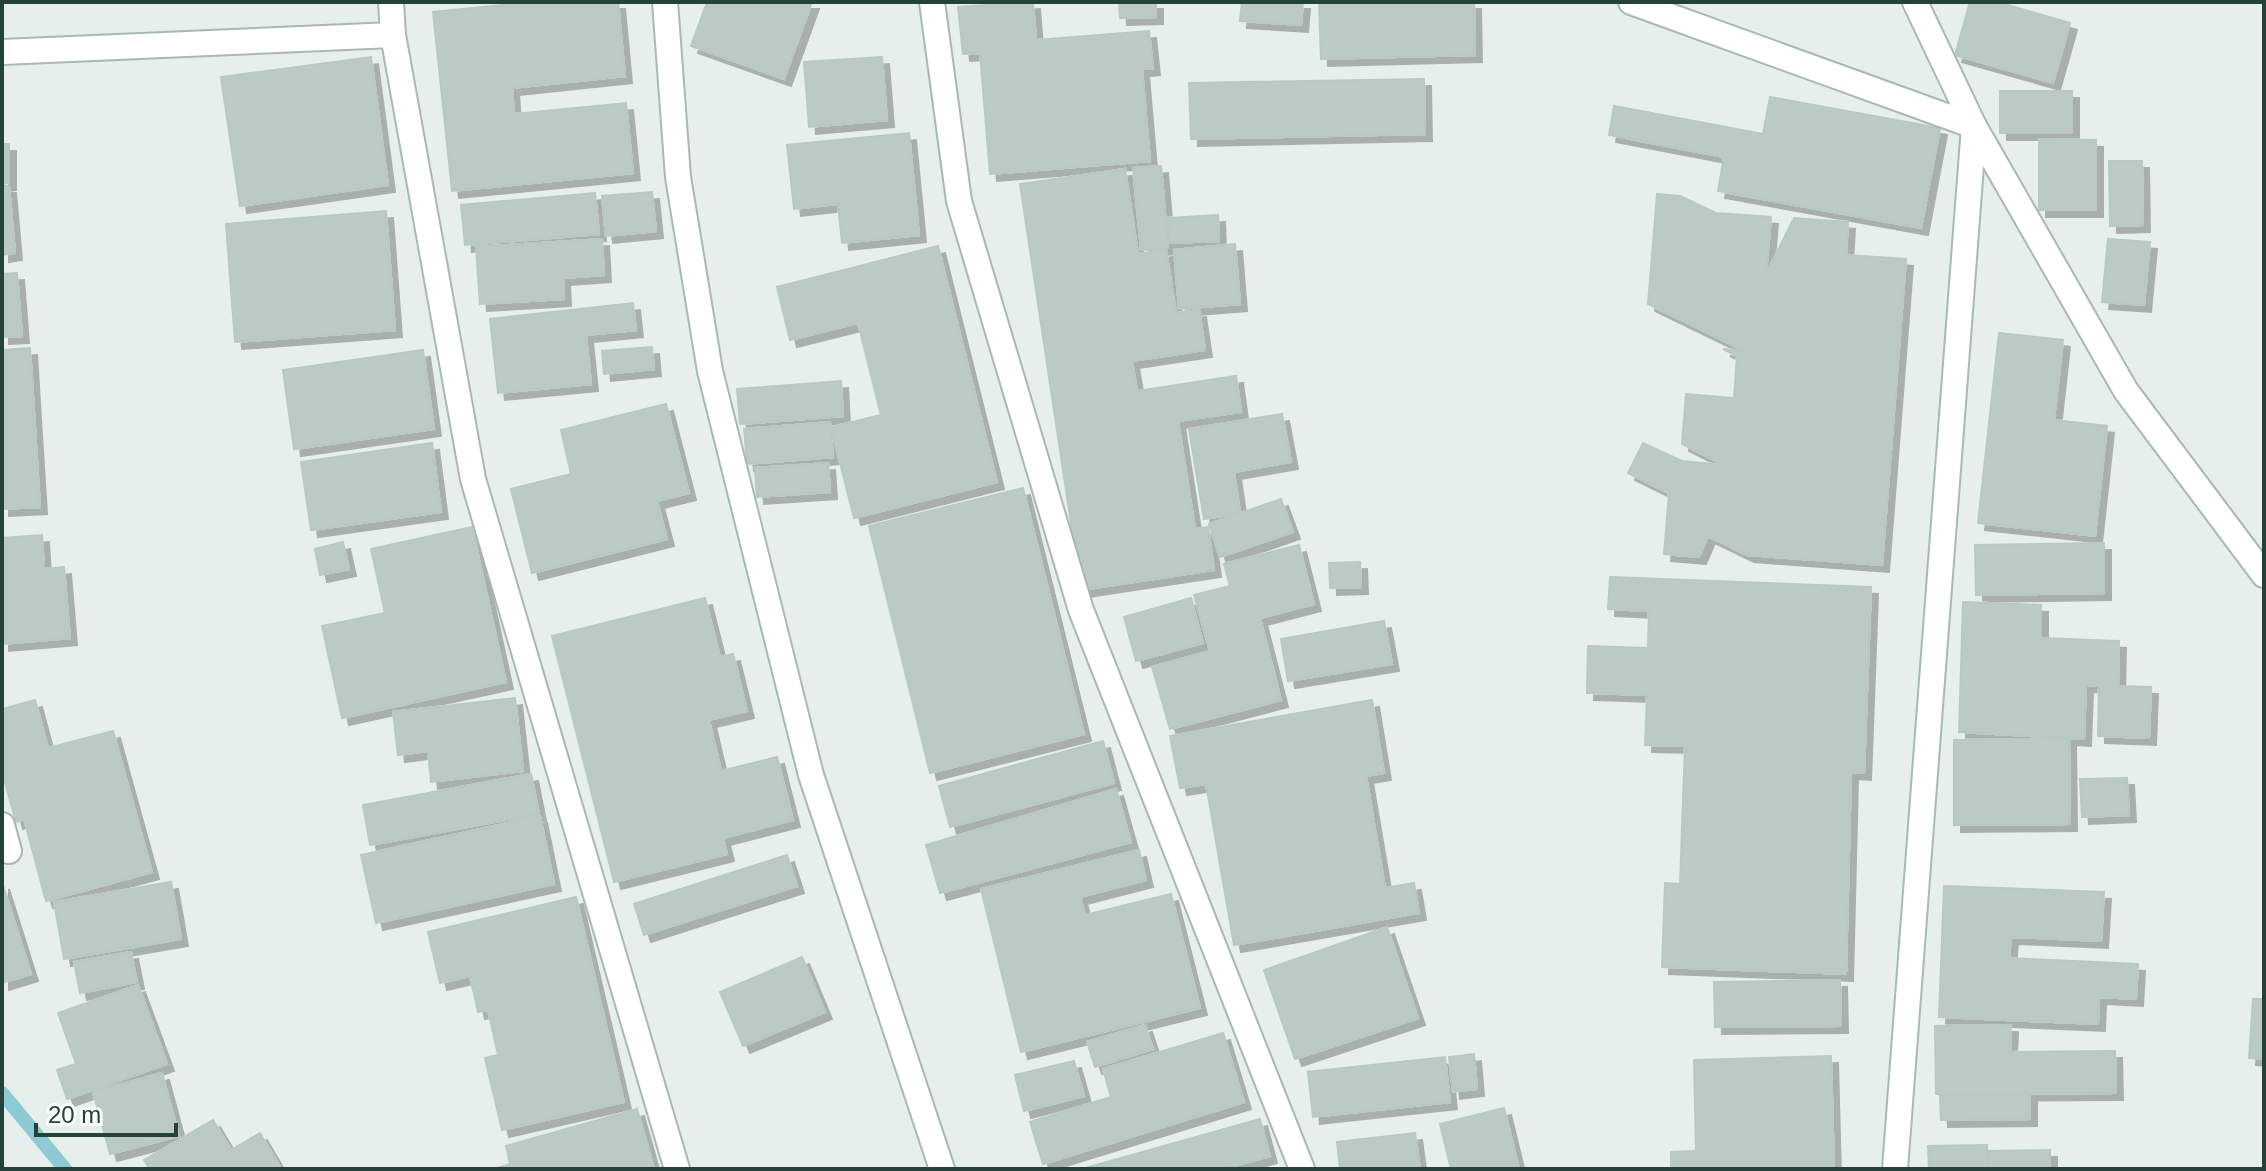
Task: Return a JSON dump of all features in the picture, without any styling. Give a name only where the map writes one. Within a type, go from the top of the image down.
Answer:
[{"type":"street","points":[[391,2],[393,35],[473,479],[677,1169]]},
{"type":"street","points":[[665,2],[678,177],[710,371],[811,775],[942,1169]]},
{"type":"street","points":[[932,2],[959,201],[1081,610],[1302,1169]]},
{"type":"street","points":[[1631,2],[1974,126]]},
{"type":"street","points":[[1915,2],[1974,126],[2126,391],[2264,575]]},
{"type":"street","points":[[2,52],[393,35]]},
{"type":"street","points":[[1895,1169],[1974,126]]},
{"type":"street","points":[[2,825],[9,851]]},
{"type":"building","points":[[533,2],[618,2],[625,76],[512,88],[514,114],[626,103],[633,173],[452,191],[433,12]]},
{"type":"building","points":[[707,2],[812,2],[784,79],[691,46]]},
{"type":"building","points":[[1033,2],[1036,40],[1149,31],[1153,68],[1142,69],[1150,161],[990,174],[980,53],[963,54],[958,7]]},
{"type":"building","points":[[1119,2],[1156,2],[1156,17],[1120,18]]},
{"type":"building","points":[[1242,2],[1303,2],[1301,25],[1240,21]]},
{"type":"building","points":[[1319,2],[1474,2],[1475,55],[1321,59]]},
{"type":"building","points":[[1970,2],[1997,2],[2070,23],[2053,83],[1955,55]]},
{"type":"building","points":[[371,57],[388,185],[240,206],[221,77]]},
{"type":"building","points":[[882,57],[887,120],[809,127],[804,62]]},
{"type":"building","points":[[1424,79],[1425,134],[1191,139],[1189,83]]},
{"type":"building","points":[[2000,91],[2072,91],[2072,133],[2000,133]]},
{"type":"building","points":[[1770,97],[1940,128],[1921,228],[1718,191],[1724,157],[1609,135],[1614,106],[1763,134]]},
{"type":"building","points":[[909,133],[919,235],[842,243],[838,204],[794,209],[787,145]]},
{"type":"building","points":[[2039,139],[2096,140],[2096,210],[2039,210]]},
{"type":"building","points":[[2,144],[9,144],[9,183],[2,184]]},
{"type":"building","points":[[2109,161],[2142,161],[2143,225],[2110,226]]},
{"type":"building","points":[[1161,166],[1168,247],[1141,250],[1133,168]]},
{"type":"building","points":[[1125,169],[1138,254],[1166,250],[1176,313],[1199,310],[1205,350],[1132,361],[1137,391],[1236,376],[1241,412],[1178,421],[1195,529],[1208,527],[1214,570],[1081,590],[1020,184]]},
{"type":"building","points":[[2,186],[9,186],[15,253],[2,255]]},
{"type":"building","points":[[652,192],[656,231],[606,236],[602,196]]},
{"type":"building","points":[[595,193],[599,234],[465,245],[461,205]]},
{"type":"building","points":[[1657,194],[1680,196],[1716,213],[1771,217],[1766,274],[1794,218],[1848,222],[1846,255],[1906,259],[1882,565],[1747,555],[1708,536],[1699,557],[1664,554],[1669,493],[1628,473],[1643,443],[1682,461],[1724,465],[1682,444],[1686,394],[1734,398],[1737,356],[1723,349],[1745,351],[1648,304]]},
{"type":"building","points":[[386,211],[395,330],[235,342],[226,224]]},
{"type":"building","points":[[1218,215],[1219,241],[1169,243],[1168,218]]},
{"type":"building","points":[[602,239],[604,275],[563,278],[564,299],[480,304],[476,247]]},
{"type":"building","points":[[2108,239],[2150,242],[2144,305],[2102,302]]},
{"type":"building","points":[[1235,244],[1240,304],[1179,309],[1174,250]]},
{"type":"building","points":[[938,246],[997,482],[854,518],[831,427],[881,415],[858,323],[790,340],[777,287]]},
{"type":"building","points":[[17,273],[22,336],[2,337],[2,274]]},
{"type":"building","points":[[633,303],[636,330],[586,335],[591,384],[498,393],[490,319]]},
{"type":"building","points":[[1999,333],[2063,340],[2054,420],[2107,426],[2095,536],[1978,523]]},
{"type":"building","points":[[652,347],[654,369],[604,374],[602,351]]},
{"type":"building","points":[[30,348],[40,507],[2,509],[2,350]]},
{"type":"building","points":[[423,350],[434,429],[294,449],[283,370]]},
{"type":"building","points":[[841,381],[843,416],[740,424],[737,389]]},
{"type":"building","points":[[666,404],[689,493],[657,501],[667,539],[532,573],[511,489],[571,474],[561,430]]},
{"type":"building","points":[[1282,414],[1291,462],[1234,472],[1240,513],[1204,519],[1189,429]]},
{"type":"building","points":[[830,422],[833,457],[747,464],[744,429]]},
{"type":"building","points":[[432,443],[441,512],[311,530],[301,462]]},
{"type":"building","points":[[828,463],[830,492],[757,497],[755,468]]},
{"type":"building","points":[[1023,488],[1084,734],[930,773],[869,526]]},
{"type":"building","points":[[1281,499],[1293,532],[1220,557],[1209,524]]},
{"type":"building","points":[[472,527],[506,682],[342,718],[322,626],[385,613],[371,549]]},
{"type":"building","points":[[42,535],[44,569],[64,567],[70,638],[2,644],[2,538]]},
{"type":"building","points":[[343,542],[349,569],[320,575],[315,549]]},
{"type":"building","points":[[2104,543],[2104,593],[1976,595],[1975,545]]},
{"type":"building","points":[[1299,545],[1314,604],[1260,618],[1281,700],[1170,729],[1152,667],[1210,651],[1194,595],[1230,586],[1224,564]]},
{"type":"building","points":[[1360,562],[1361,587],[1330,588],[1329,563]]},
{"type":"building","points":[[1610,577],[1871,587],[1864,773],[1851,772],[1846,974],[1662,967],[1665,883],[1680,884],[1685,746],[1645,745],[1647,695],[1587,693],[1588,646],[1648,648],[1649,611],[1608,609]]},
{"type":"building","points":[[705,598],[720,657],[733,654],[747,711],[709,720],[721,771],[777,757],[793,820],[723,838],[727,854],[614,882],[552,636]]},
{"type":"building","points":[[1191,598],[1203,643],[1136,661],[1124,617]]},
{"type":"building","points":[[1963,602],[2041,605],[2041,638],[2119,641],[2118,686],[2151,687],[2149,738],[2098,736],[2099,686],[2086,685],[2084,739],[1959,732]]},
{"type":"building","points":[[1384,621],[1392,664],[1288,681],[1281,639]]},
{"type":"building","points":[[515,698],[523,771],[431,782],[428,751],[398,755],[393,712]]},
{"type":"building","points":[[35,700],[48,748],[113,731],[152,872],[46,901],[24,819],[16,822],[2,772],[2,709]]},
{"type":"building","points":[[1372,700],[1384,773],[1366,776],[1385,888],[1414,883],[1419,913],[1234,945],[1206,784],[1180,788],[1170,736]]},
{"type":"building","points":[[2069,739],[2070,824],[1954,825],[1954,740]]},
{"type":"building","points":[[1103,741],[1114,783],[950,827],[939,786]]},
{"type":"building","points":[[531,774],[539,814],[370,845],[363,805]]},
{"type":"building","points":[[2127,778],[2129,815],[2082,817],[2080,779]]},
{"type":"building","points":[[1116,789],[1131,842],[940,893],[926,845]]},
{"type":"building","points":[[540,816],[554,884],[376,923],[361,855]]},
{"type":"building","points":[[1139,850],[1146,880],[1080,897],[1085,915],[1171,894],[1200,1008],[1021,1052],[981,889]]},
{"type":"building","points":[[787,855],[797,886],[644,935],[634,904]]},
{"type":"building","points":[[2,882],[31,974],[2,983]]},
{"type":"building","points":[[171,882],[181,939],[64,959],[54,902]]},
{"type":"building","points":[[1944,886],[2104,892],[2101,941],[2011,937],[2009,958],[2138,964],[2136,999],[2099,997],[2098,1024],[1939,1017]]},
{"type":"building","points":[[576,897],[624,1102],[502,1130],[485,1058],[498,1055],[488,1010],[478,1012],[470,976],[440,983],[428,932]]},
{"type":"building","points":[[1387,927],[1418,1018],[1295,1059],[1264,970]]},
{"type":"building","points":[[131,952],[137,982],[80,993],[74,962]]},
{"type":"building","points":[[802,957],[825,1012],[743,1046],[720,992]]},
{"type":"building","points":[[1840,980],[1841,1026],[1715,1027],[1714,982]]},
{"type":"building","points":[[138,985],[167,1064],[67,1099],[57,1070],[76,1064],[58,1013]]},
{"type":"building","points":[[2253,999],[2264,999],[2264,1059],[2249,1058]]},
{"type":"building","points":[[1145,1025],[1153,1049],[1095,1067],[1087,1042]]},
{"type":"building","points":[[2011,1025],[2010,1052],[2115,1051],[2116,1093],[1936,1094],[1935,1026]]},
{"type":"building","points":[[1223,1033],[1244,1102],[1043,1164],[1030,1122],[1111,1097],[1103,1069]]},
{"type":"building","points":[[1474,1054],[1477,1089],[1453,1092],[1449,1057]]},
{"type":"building","points":[[1831,1056],[1834,1169],[1671,1169],[1671,1152],[1696,1151],[1694,1060]]},
{"type":"building","points":[[1445,1057],[1450,1102],[1313,1117],[1308,1072]]},
{"type":"building","points":[[1074,1061],[1084,1096],[1024,1111],[1015,1075]]},
{"type":"building","points":[[162,1073],[179,1136],[110,1154],[93,1092]]},
{"type":"building","points":[[1940,1095],[2030,1095],[2030,1119],[1941,1120]]},
{"type":"building","points":[[1504,1108],[1519,1169],[1451,1169],[1440,1124]]},
{"type":"building","points":[[637,1109],[654,1169],[494,1169],[510,1164],[506,1146]]},
{"type":"building","points":[[1260,1119],[1270,1156],[1223,1169],[1082,1169]]},
{"type":"building","points":[[213,1120],[231,1150],[260,1133],[281,1169],[150,1169],[144,1160]]},
{"type":"building","points":[[1415,1133],[1420,1169],[1340,1169],[1337,1142]]},
{"type":"building","points":[[1987,1145],[1988,1169],[1929,1169],[1928,1146]]},
{"type":"building","points":[[2050,1150],[2050,1169],[1990,1169],[1989,1151]]},
{"type":"waterway","points":[[2,1093],[65,1169]]}]
